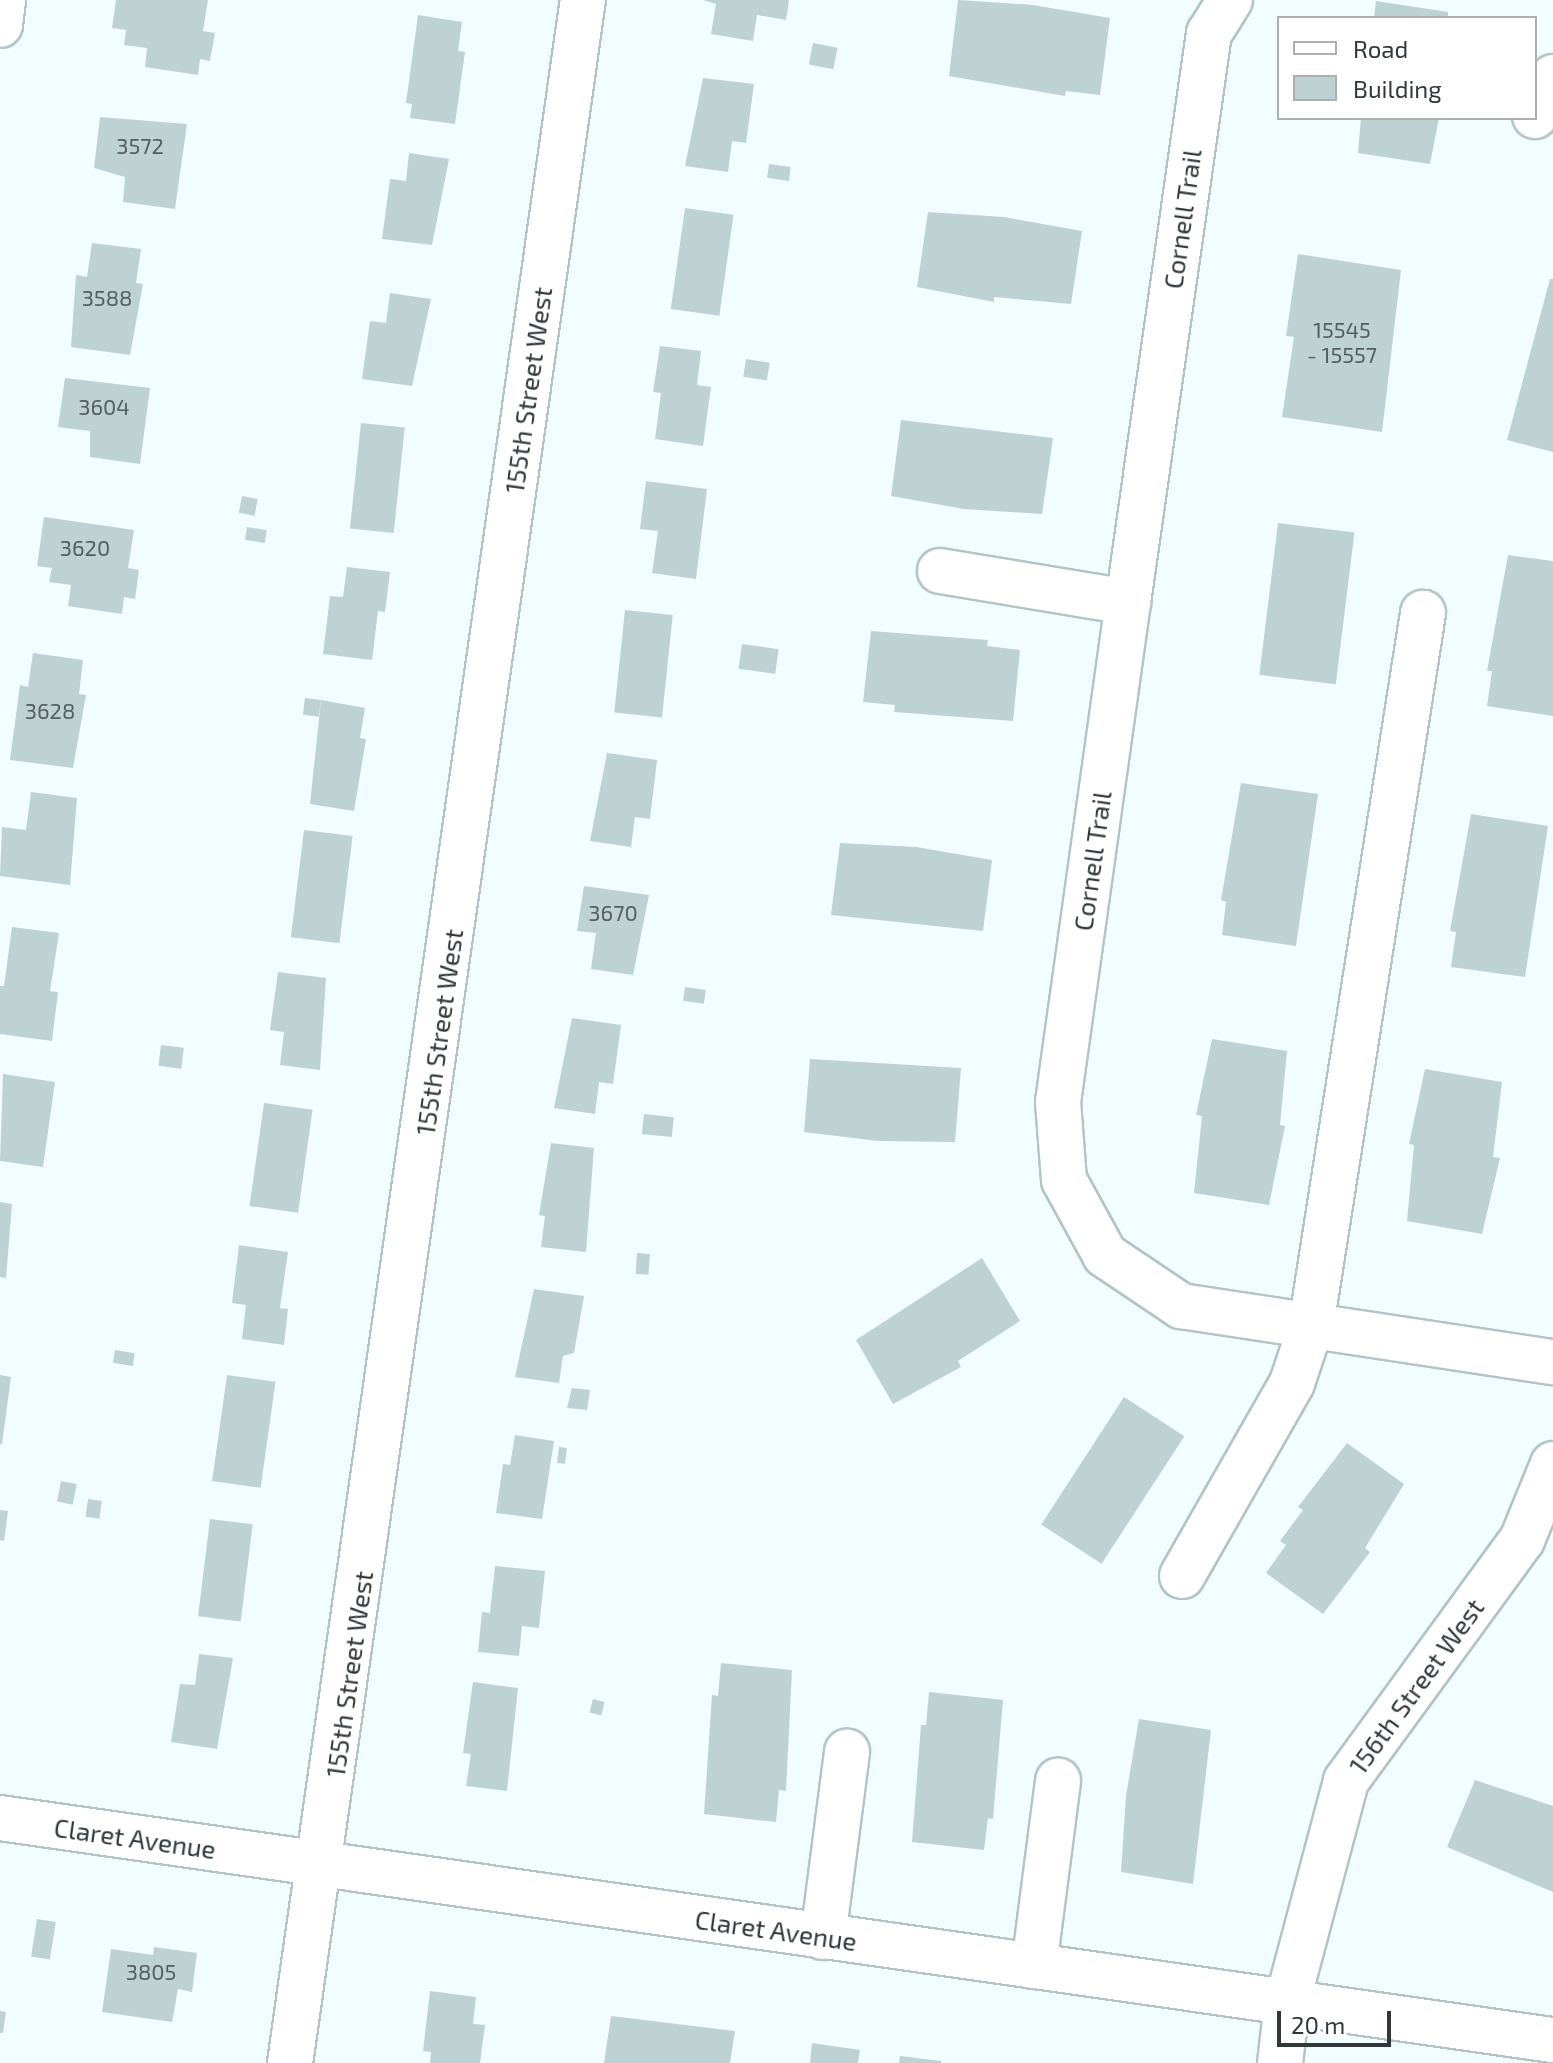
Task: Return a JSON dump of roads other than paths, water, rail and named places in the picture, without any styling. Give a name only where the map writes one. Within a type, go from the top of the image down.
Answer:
[{"type":"street","points":[[0,25],[3,0]]},
{"type":"street","name":"155th Street West","points":[[290,2063],[322,1866],[583,0]]},
{"type":"street","name":"Cornell Trail","points":[[1230,0],[1209,33],[1128,602],[1058,1102],[1064,1180],[1105,1255],[1181,1306],[1553,1362]]},
{"type":"street","points":[[1537,112],[1553,77]]},
{"type":"street","points":[[940,571],[1128,602]]},
{"type":"street","points":[[1182,1576],[1292,1383],[1311,1326],[1423,613]]},
{"type":"street","name":"156th Street West","points":[[1280,2063],[1287,2003],[1346,1781],[1522,1540],[1553,1464]]},
{"type":"street","points":[[823,1937],[847,1752]]},
{"type":"street","points":[[1034,1966],[1058,1781]]},
{"type":"street","name":"Claret Avenue","points":[[0,1818],[1553,2040]]}]
